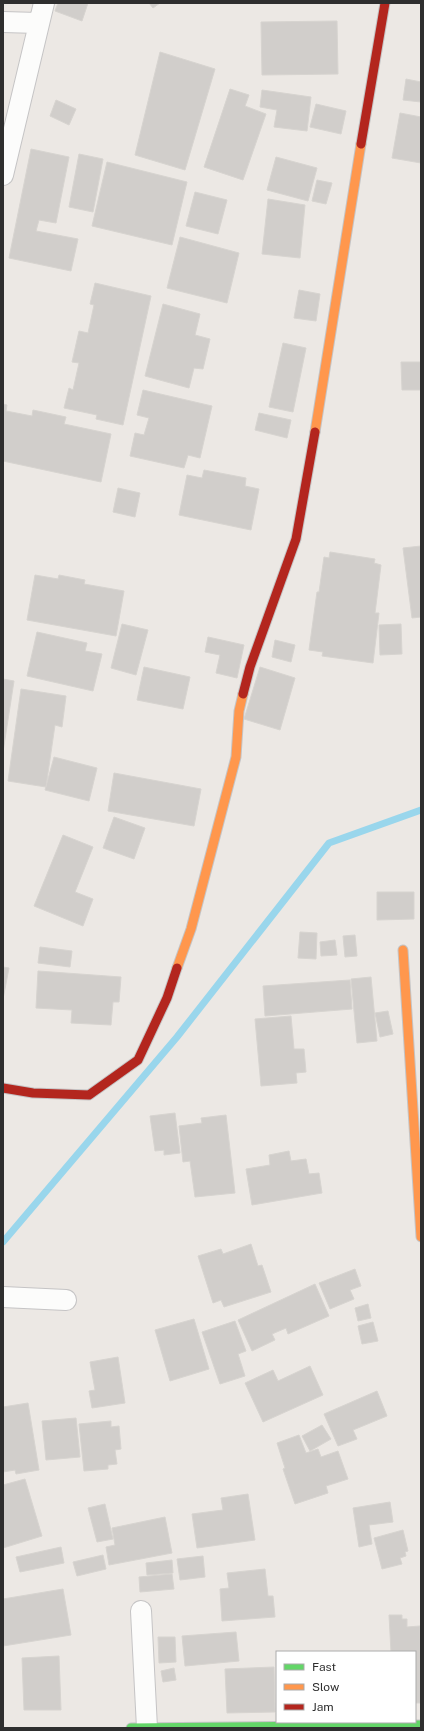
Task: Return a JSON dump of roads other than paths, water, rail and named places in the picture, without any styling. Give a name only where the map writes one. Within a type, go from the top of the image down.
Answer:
[{"type":"street","points":[[3,175],[44,3]]},
{"type":"street","points":[[3,1088],[33,1093],[88,1095],[138,1060],[167,998],[191,929],[236,757],[239,711],[250,667],[296,539],[300,523],[372,75],[385,3]]},
{"type":"street","points":[[3,22],[38,23]]},
{"type":"street","points":[[403,950],[421,1237]]},
{"type":"street","points":[[3,1297],[66,1300]]},
{"type":"street","points":[[140,1611],[147,1728]]},
{"type":"street","points":[[131,1728],[421,1725]]},
{"type":"waterway","points":[[3,1242],[177,1037],[329,843],[421,810]]}]
